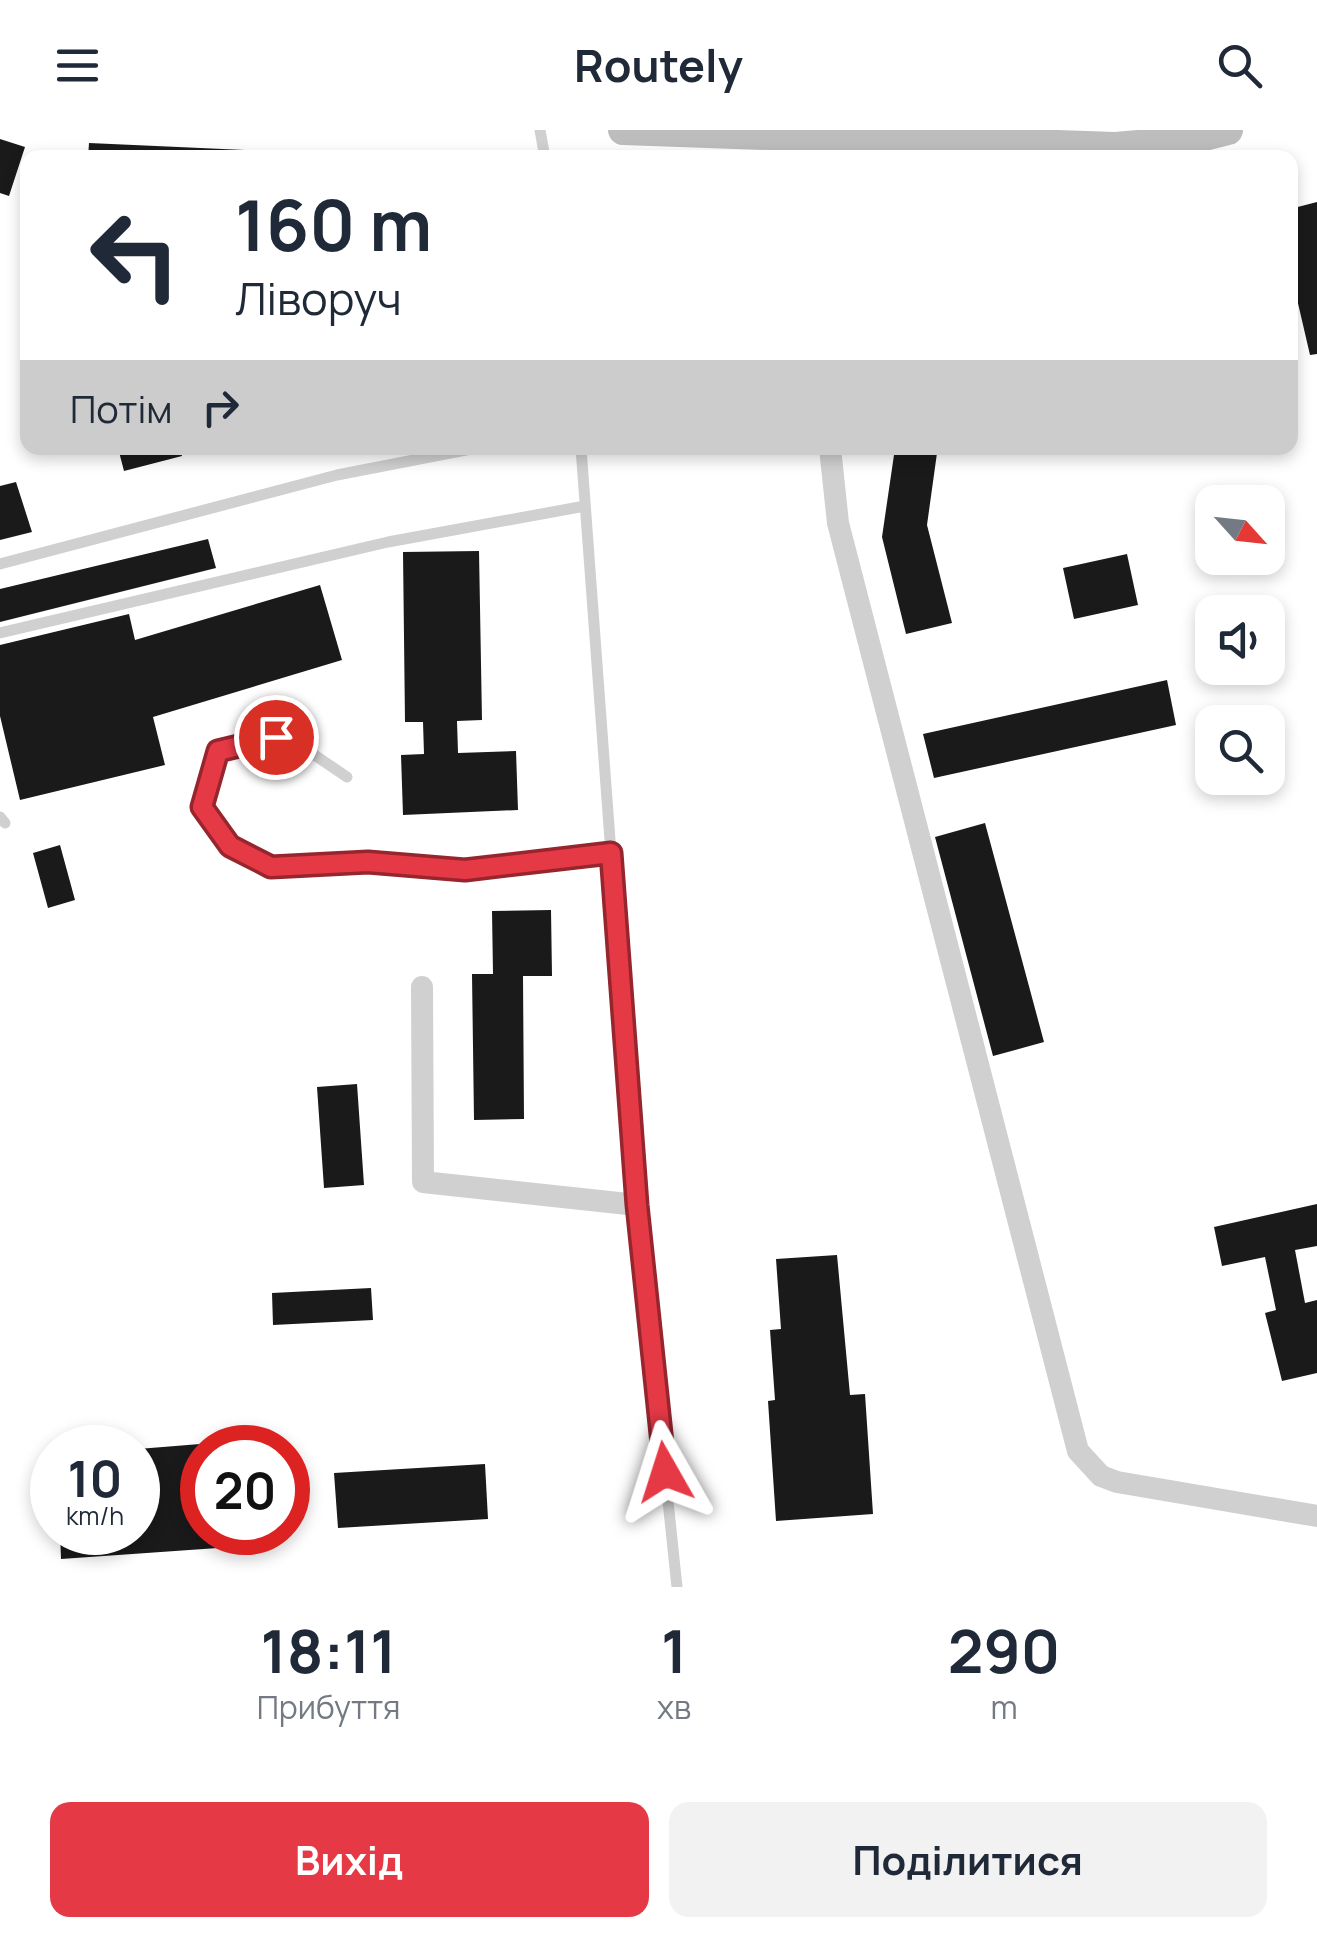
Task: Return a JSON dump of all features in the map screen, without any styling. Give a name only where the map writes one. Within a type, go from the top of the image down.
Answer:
[{"type":"main road","points":[[624,130],[788,148],[971,136],[1187,149],[1228,130]]},
{"type":"street","points":[[831,455],[838,523],[1078,1452],[1101,1476],[1117,1482],[1317,1516]]},
{"type":"street","points":[[422,987],[422,1182],[637,1205]]},
{"type":"lane","points":[[0,564],[337,475],[440,455]]},
{"type":"lane","points":[[581,455],[637,1205],[678,1587]]},
{"type":"lane","points":[[0,633],[388,542],[585,506]]},
{"type":"lane","points":[[347,777],[313,754],[276,737],[218,751],[202,807],[230,846],[271,867],[368,862],[465,870],[611,853]]},
{"type":"building","points":[[0,139],[25,147],[20,150],[9,196],[0,193]]},
{"type":"building","points":[[89,143],[244,150],[89,150]]},
{"type":"building","points":[[1317,202],[1317,354],[1310,355],[1298,303],[1298,207]]},
{"type":"building","points":[[120,455],[182,455],[182,456],[124,471]]},
{"type":"building","points":[[894,455],[937,455],[927,525],[952,623],[906,634],[882,537]]},
{"type":"building","points":[[16,482],[32,532],[0,540],[0,486]]},
{"type":"building","points":[[208,539],[216,568],[0,622],[0,589]]},
{"type":"building","points":[[479,551],[482,720],[457,721],[458,753],[516,751],[518,810],[403,815],[401,755],[424,754],[423,722],[405,722],[403,552]]},
{"type":"building","points":[[1127,554],[1138,605],[1074,619],[1063,568]]},
{"type":"building","points":[[320,585],[342,660],[153,717],[165,765],[20,800],[0,716],[0,645],[129,614],[135,640]]},
{"type":"building","points":[[1167,680],[1176,725],[934,778],[923,734]]},
{"type":"building","points":[[985,823],[1044,1042],[993,1056],[935,837]]},
{"type":"building","points":[[60,845],[75,900],[48,908],[33,853]]},
{"type":"building","points":[[551,910],[552,976],[523,976],[524,1119],[474,1120],[472,974],[493,974],[492,911]]},
{"type":"building","points":[[357,1084],[364,1185],[324,1188],[317,1087]]},
{"type":"building","points":[[1317,1204],[1317,1246],[1295,1250],[1305,1303],[1317,1300],[1317,1373],[1282,1381],[1265,1313],[1276,1310],[1265,1257],[1222,1266],[1214,1227]]},
{"type":"building","points":[[837,1255],[850,1395],[865,1394],[873,1514],[776,1521],[768,1401],[775,1400],[770,1330],[781,1329],[776,1259]]},
{"type":"building","points":[[371,1288],[373,1320],[273,1325],[272,1293]]},
{"type":"building","points":[[180,1446],[180,1551],[160,1552],[160,1447]]},
{"type":"building","points":[[485,1464],[488,1519],[338,1528],[334,1473]]},
{"type":"building","points":[[61,1555],[118,1555],[61,1559]]},
{"type":"route","points":[[276,737],[218,751],[202,807],[230,846],[271,867],[368,862],[465,870],[611,853],[637,1205],[665,1472]]}]
